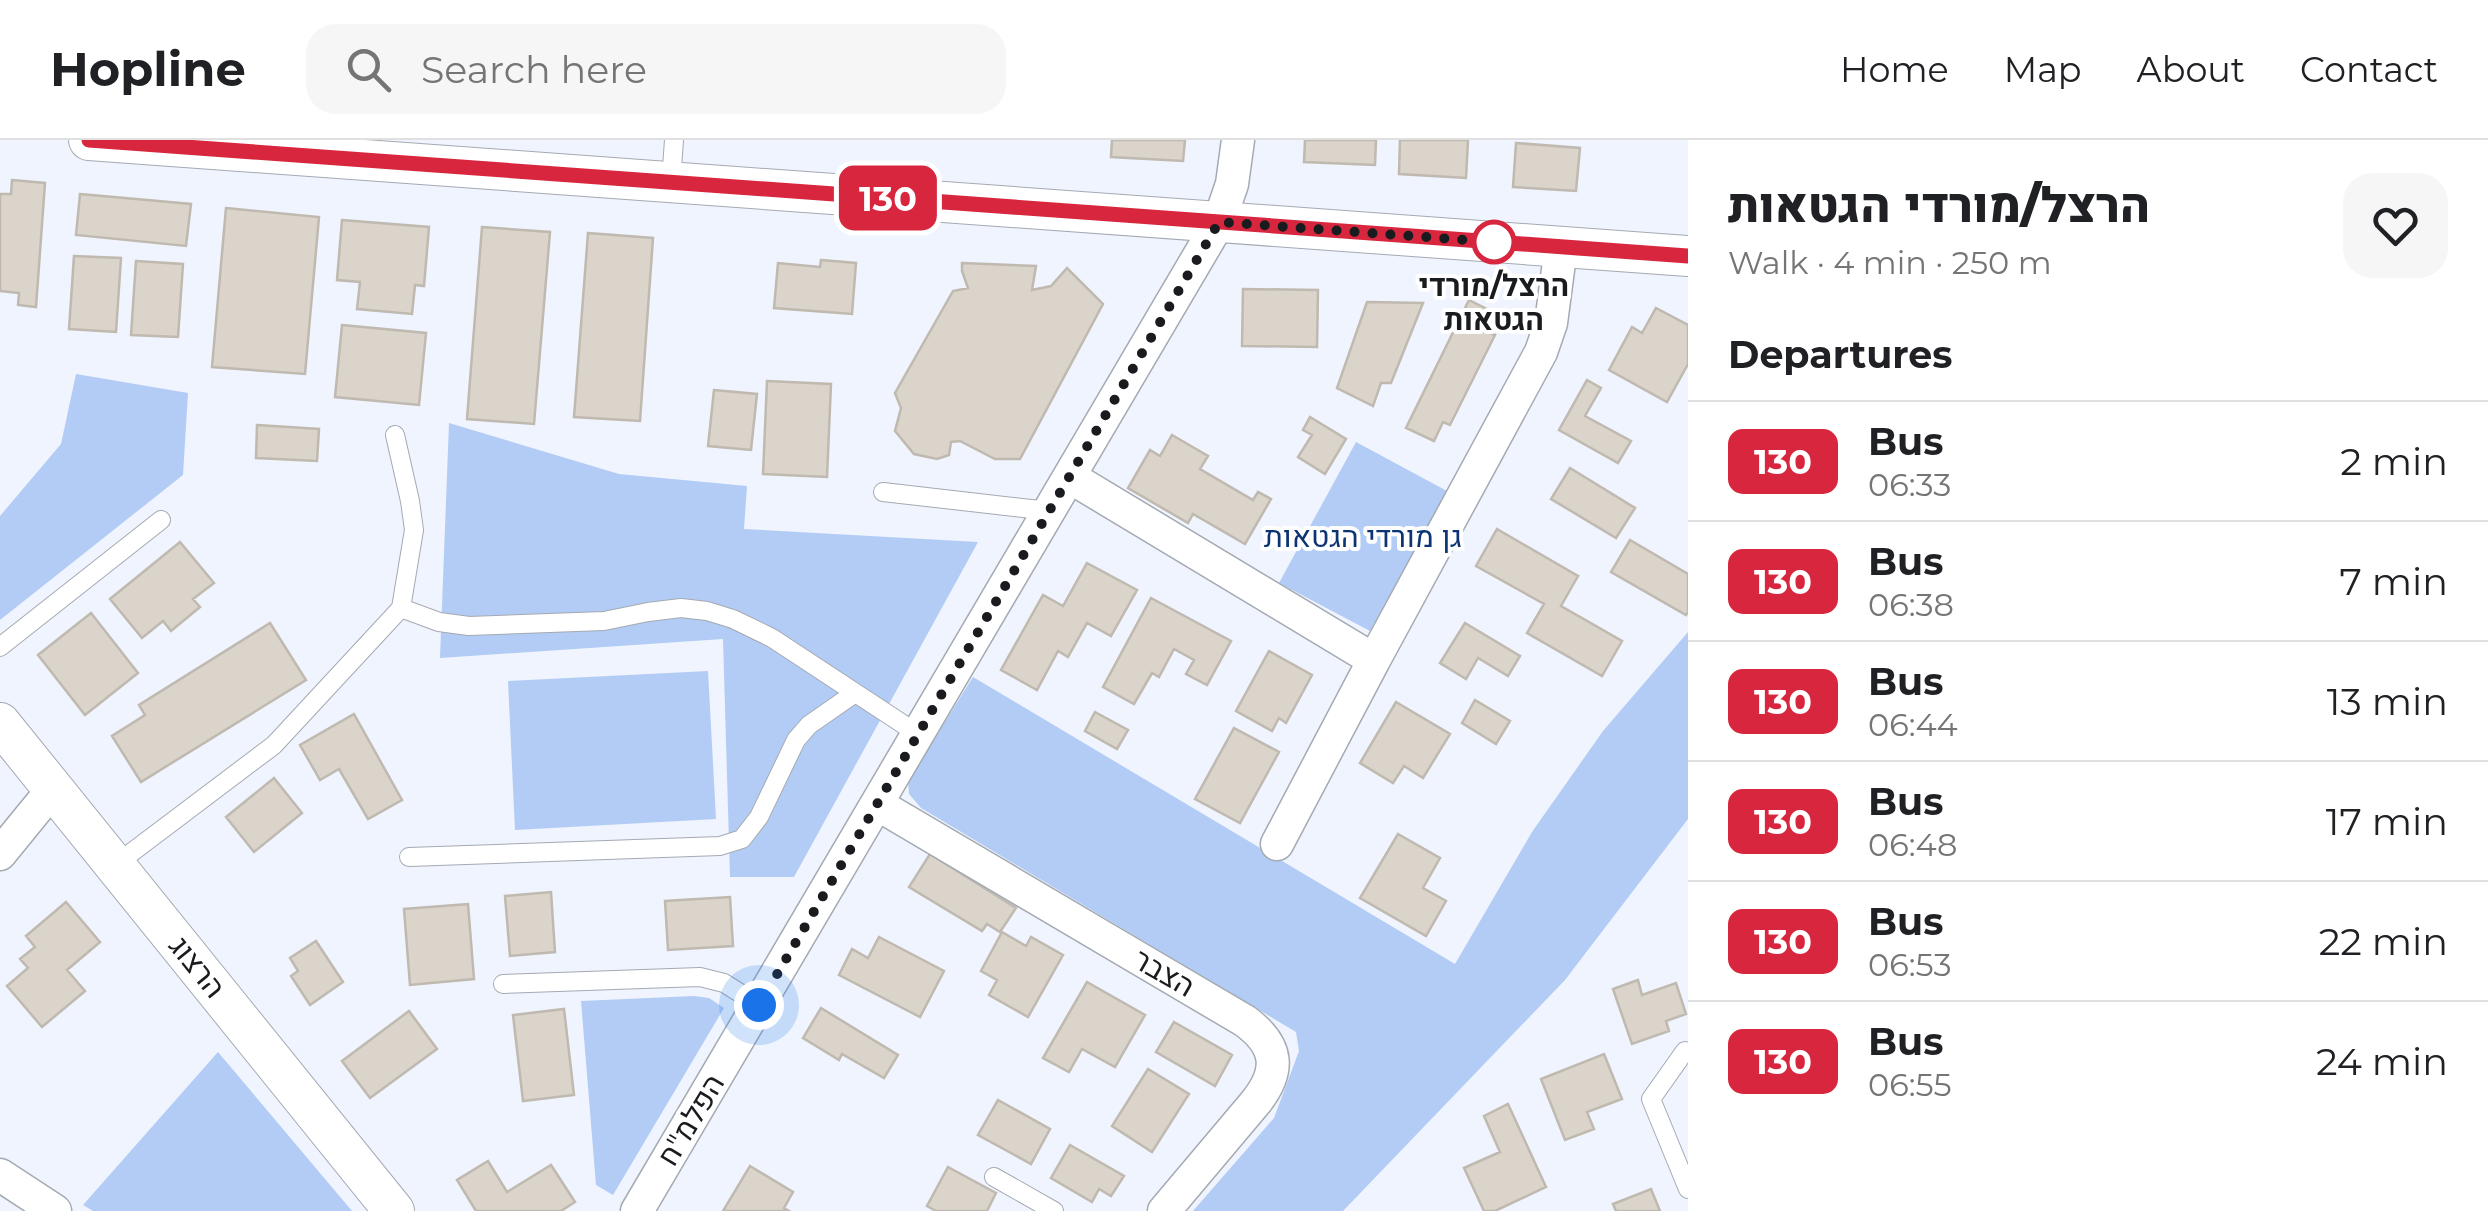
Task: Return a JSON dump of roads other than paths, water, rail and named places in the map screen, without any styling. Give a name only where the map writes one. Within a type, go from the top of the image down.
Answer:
[{"type":"street","points":[[89,140],[1688,256]]},
{"type":"street","name":"הפלמ\"ח","points":[[637,1211],[1219,222],[1232,184],[1238,140]]},
{"type":"street","points":[[1278,844],[1541,352],[1551,322],[1562,247]]},
{"type":"street","points":[[1070,477],[1374,660]]},
{"type":"street","name":"הרצוג","points":[[0,723],[394,1211]]},
{"type":"street","points":[[0,854],[53,789]]},
{"type":"street","name":"הצבר","points":[[877,804],[1245,1021],[1264,1037],[1273,1062],[1262,1096],[1164,1211]]},
{"type":"street","points":[[0,1175],[55,1211]]},
{"type":"lane","points":[[672,182],[674,140]]},
{"type":"lane","points":[[115,865],[274,745],[401,608],[414,530],[395,434]]},
{"type":"lane","points":[[884,492],[1049,511]]},
{"type":"lane","points":[[0,648],[161,520]]},
{"type":"lane","points":[[401,608],[439,622],[468,626],[604,621],[681,608],[707,611],[772,638],[918,734]]},
{"type":"lane","points":[[410,857],[720,846],[742,839],[760,816],[796,740],[808,725],[855,693]]},
{"type":"lane","points":[[503,984],[700,977],[724,983],[759,1005]]},
{"type":"lane","points":[[1685,1051],[1652,1100],[1688,1189]]},
{"type":"lane","points":[[994,1176],[1054,1211]]},
{"type":"place","name":"הרצל/מורדי הגטאות","points":[[1494,242]]},
{"type":"park label","name":"גן מורדי הגטאות","points":[[1363,537]]}]
